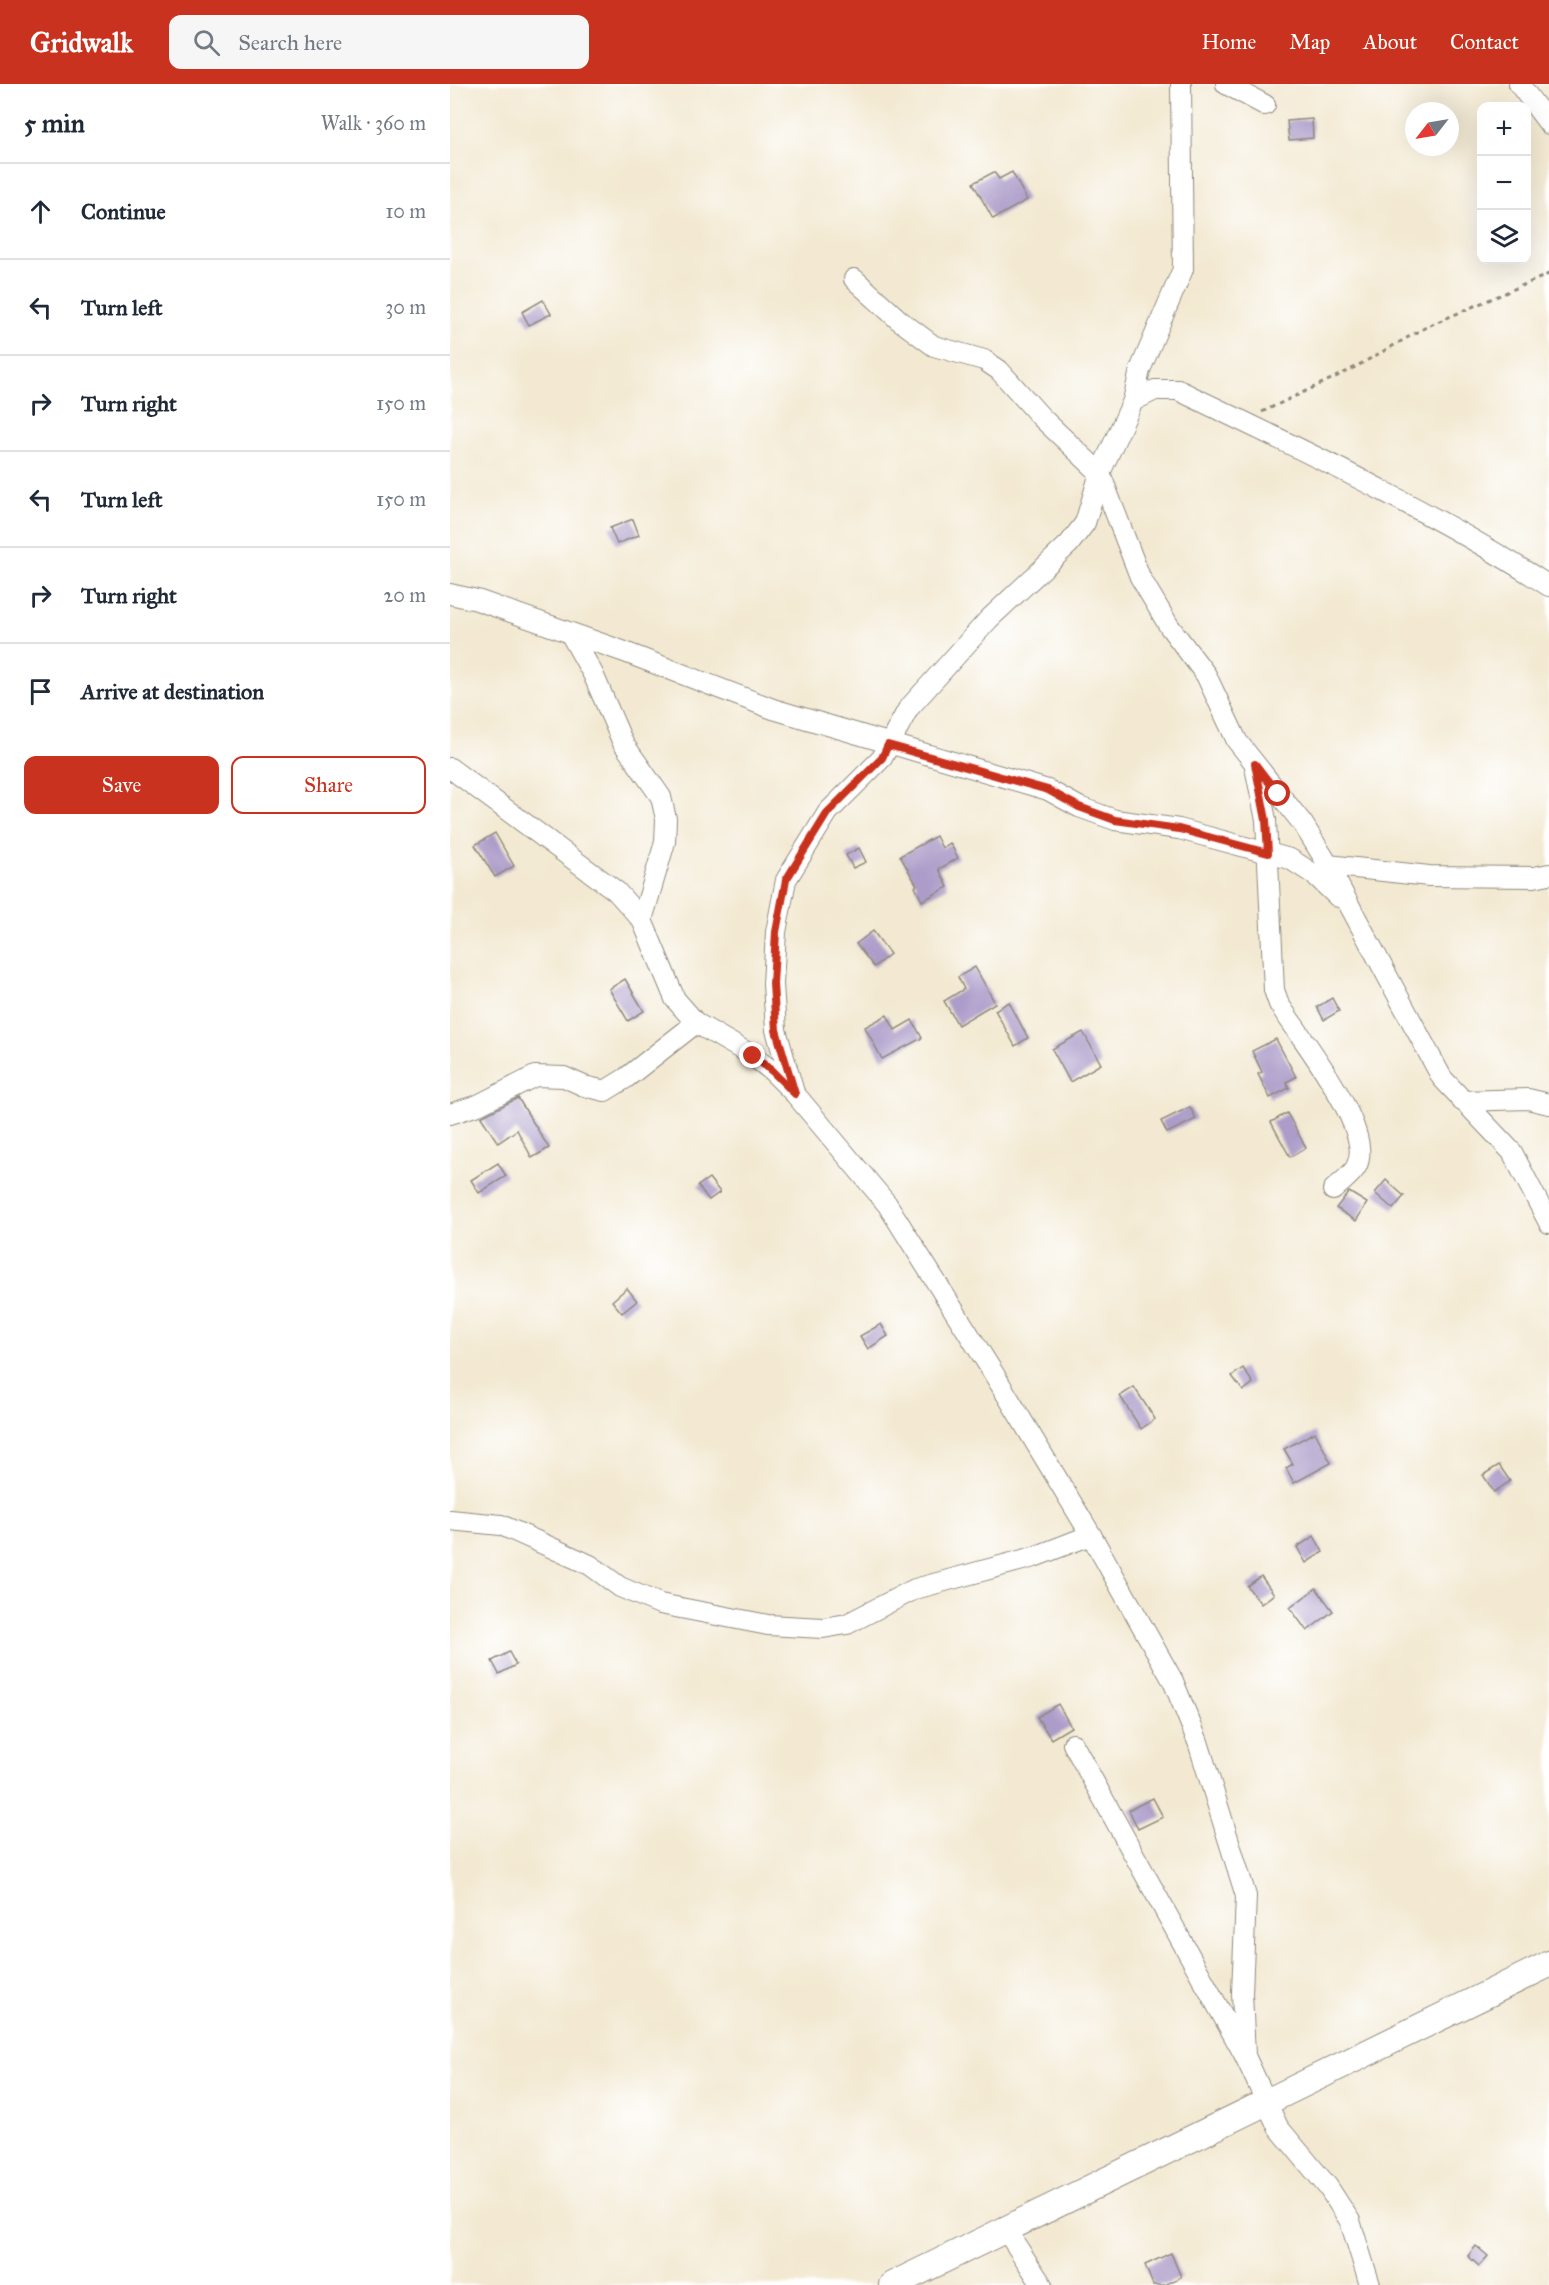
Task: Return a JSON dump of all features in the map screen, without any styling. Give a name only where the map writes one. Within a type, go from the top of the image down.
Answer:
[{"type":"street","points":[[795,1094],[776,1030],[773,984],[776,932],[786,880],[828,812],[882,758],[908,709],[989,619],[1069,544],[1085,523],[1100,473],[1133,401],[1140,370],[1183,269],[1181,84]]},
{"type":"street","points":[[1226,84],[1265,105]]},
{"type":"street","points":[[1519,84],[1549,124]]},
{"type":"street","points":[[854,279],[898,320],[934,346],[984,360],[999,370],[1042,418],[1100,473],[1140,577],[1169,626],[1206,675],[1237,741],[1303,824],[1328,865],[1348,907],[1442,1078],[1512,1152],[1549,1223]]},
{"type":"street","points":[[1133,401],[1155,390],[1178,390],[1349,472],[1493,550],[1549,586]]},
{"type":"street","points":[[450,594],[477,600],[570,633],[773,709],[888,745],[1048,790],[1079,807],[1115,820],[1179,829],[1290,859],[1315,875],[1348,907]]},
{"type":"street","points":[[570,633],[592,674],[623,743],[649,777],[663,808],[665,842],[642,920]]},
{"type":"street","points":[[1255,764],[1266,820],[1274,990],[1279,1004],[1351,1114],[1360,1138],[1357,1167],[1333,1190]]},
{"type":"street","points":[[450,768],[616,891],[642,920],[675,999],[696,1023],[753,1056],[772,1071],[795,1094],[887,1204],[1091,1535],[1173,1681],[1198,1742],[1246,1896],[1242,1993],[1245,2056]]},
{"type":"street","points":[[1328,865],[1429,876],[1534,877],[1549,874]]},
{"type":"street","points":[[450,1114],[478,1105],[535,1076],[550,1074],[564,1077],[584,1086],[605,1091],[626,1078],[696,1023]]},
{"type":"street","points":[[1462,1101],[1528,1099],[1549,1104]]},
{"type":"street","points":[[450,1520],[501,1525],[590,1565],[620,1587],[660,1605],[768,1625],[823,1628],[847,1624],[915,1589],[1034,1557],[1091,1535]]},
{"type":"street","points":[[1073,1744],[1245,2056],[1278,2127],[1341,2205],[1350,2220],[1370,2285]]},
{"type":"street","points":[[892,2285],[1549,1964]]},
{"type":"street","points":[[1236,2117],[1249,2118],[1278,2127]]},
{"type":"street","points":[[1006,2230],[1042,2285]]},
{"type":"path","points":[[1245,422],[1279,402],[1350,370],[1428,326],[1549,274]]},
{"type":"building","points":[[1312,119],[1313,138],[1289,140],[1287,121]]},
{"type":"building","points":[[994,172],[999,179],[1012,172],[1027,200],[993,219],[973,183]]},
{"type":"building","points":[[543,300],[551,314],[529,325],[522,312]]},
{"type":"building","points":[[633,519],[639,535],[617,544],[610,528]]},
{"type":"building","points":[[495,833],[514,866],[495,877],[475,845]]},
{"type":"building","points":[[936,836],[942,848],[950,843],[958,858],[939,869],[948,887],[922,901],[915,887],[917,885],[900,856]]},
{"type":"building","points":[[859,848],[866,862],[853,868],[846,855]]},
{"type":"building","points":[[873,931],[890,954],[874,967],[856,944]]},
{"type":"building","points":[[975,967],[995,1003],[958,1025],[944,1001],[964,989],[958,977]]},
{"type":"building","points":[[625,979],[644,1011],[628,1021],[609,989]]},
{"type":"building","points":[[1332,998],[1339,1011],[1324,1020],[1317,1007]]},
{"type":"building","points":[[1009,1002],[1028,1038],[1015,1046],[995,1010]]},
{"type":"building","points":[[887,1015],[895,1030],[912,1020],[922,1038],[882,1059],[865,1027]]},
{"type":"building","points":[[1083,1032],[1101,1064],[1070,1082],[1052,1049]]},
{"type":"building","points":[[1276,1039],[1296,1077],[1286,1082],[1289,1088],[1270,1098],[1258,1074],[1262,1072],[1252,1051]]},
{"type":"building","points":[[518,1098],[549,1148],[532,1158],[517,1130],[498,1143],[481,1117]]},
{"type":"building","points":[[1190,1107],[1196,1119],[1167,1133],[1161,1121]]},
{"type":"building","points":[[1287,1113],[1306,1148],[1290,1157],[1271,1122]]},
{"type":"building","points":[[498,1163],[506,1176],[479,1193],[471,1180]]},
{"type":"building","points":[[709,1178],[720,1192],[709,1200],[698,1186]]},
{"type":"building","points":[[1386,1180],[1404,1196],[1393,1209],[1375,1193]]},
{"type":"building","points":[[1349,1192],[1367,1203],[1356,1221],[1336,1208]]},
{"type":"building","points":[[627,1288],[637,1301],[622,1313],[612,1301]]},
{"type":"building","points":[[881,1324],[888,1336],[868,1349],[860,1336]]},
{"type":"building","points":[[1243,1368],[1253,1383],[1243,1391],[1232,1376]]},
{"type":"building","points":[[1134,1387],[1155,1419],[1141,1429],[1120,1396]]},
{"type":"building","points":[[1315,1432],[1331,1463],[1294,1483],[1286,1468],[1293,1464],[1284,1449]]},
{"type":"building","points":[[1499,1465],[1510,1481],[1494,1492],[1483,1475]]},
{"type":"building","points":[[1314,1536],[1323,1552],[1306,1563],[1297,1547]]},
{"type":"building","points":[[1261,1576],[1274,1594],[1261,1604],[1247,1586]]},
{"type":"building","points":[[1316,1588],[1333,1611],[1307,1631],[1290,1608]]},
{"type":"building","points":[[509,1652],[516,1665],[499,1674],[492,1661]]},
{"type":"building","points":[[1058,1704],[1071,1727],[1051,1739],[1037,1717]]},
{"type":"building","points":[[1153,1798],[1163,1817],[1138,1829],[1129,1810]]},
{"type":"building","points":[[1476,2246],[1488,2256],[1479,2266],[1468,2256]]},
{"type":"building","points":[[1171,2253],[1181,2277],[1165,2285],[1153,2285],[1145,2265]]},
{"type":"route","points":[[753,1056],[795,1094],[776,1030],[773,984],[776,932],[786,880],[807,842],[828,812],[882,758],[888,745],[1048,790],[1079,807],[1115,820],[1179,829],[1268,853],[1266,820],[1255,764],[1278,794]]}]
